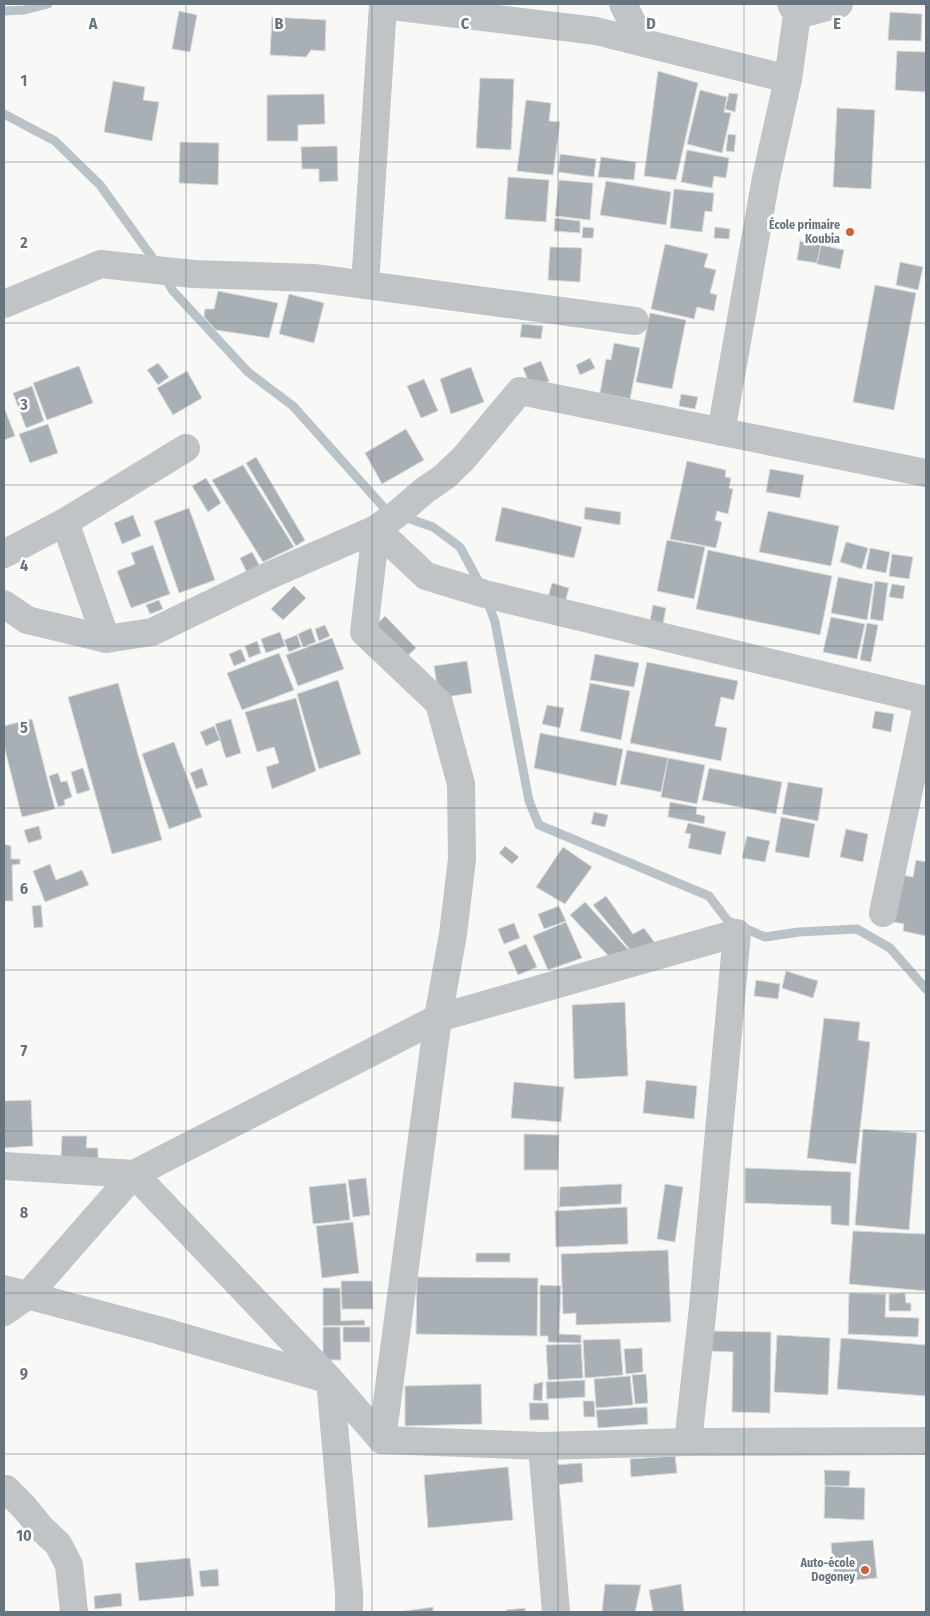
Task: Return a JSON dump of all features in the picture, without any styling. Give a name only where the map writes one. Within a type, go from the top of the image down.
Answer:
[{"type":"street","points":[[623,4],[642,42]]},
{"type":"street","points":[[721,432],[766,178],[788,79],[794,10],[838,4]]},
{"type":"street","points":[[365,285],[383,5],[596,31],[788,79]]},
{"type":"street","points":[[4,304],[101,264],[193,274],[314,278],[636,321]]},
{"type":"street","points":[[4,604],[28,620],[106,639],[152,632],[268,576],[376,529],[444,477],[463,459],[520,391],[926,473]]},
{"type":"street","points":[[4,554],[65,522],[186,448]]},
{"type":"street","points":[[65,522],[106,639]]},
{"type":"street","points":[[376,529],[426,576],[485,594],[926,700]]},
{"type":"street","points":[[376,529],[364,632],[439,703],[461,784],[462,859],[453,934],[438,1018],[382,1440]]},
{"type":"street","points":[[883,913],[926,710]]},
{"type":"street","points":[[4,1312],[16,1292],[134,1174],[438,1018],[737,933],[703,1307],[688,1442]]},
{"type":"street","points":[[4,1166],[134,1174],[330,1380],[382,1440],[542,1446],[688,1442],[926,1441]]},
{"type":"street","points":[[16,1292],[158,1330],[330,1380]]},
{"type":"street","points":[[330,1380],[349,1592],[349,1612]]},
{"type":"street","points":[[542,1446],[556,1612]]},
{"type":"street","points":[[4,1488],[24,1506],[42,1529],[58,1544],[70,1565],[74,1612]]},
{"type":"building","points":[[179,11],[197,15],[190,52],[172,49]]},
{"type":"building","points":[[890,12],[922,14],[921,41],[888,40]]},
{"type":"building","points":[[272,17],[326,20],[325,51],[311,50],[306,57],[270,55]]},
{"type":"building","points":[[897,51],[926,52],[926,92],[895,90]]},
{"type":"building","points":[[658,71],[698,83],[676,180],[644,176]]},
{"type":"building","points":[[480,78],[514,79],[511,150],[476,148]]},
{"type":"building","points":[[113,81],[145,87],[143,100],[159,102],[152,141],[104,132]]},
{"type":"building","points":[[700,90],[727,97],[724,112],[731,113],[722,153],[687,144]]},
{"type":"building","points":[[729,93],[738,94],[735,112],[725,109]]},
{"type":"building","points":[[324,94],[325,124],[298,125],[298,141],[267,141],[267,95]]},
{"type":"building","points":[[526,100],[551,103],[549,121],[560,122],[553,175],[517,171]]},
{"type":"building","points":[[837,108],[875,110],[871,189],[833,187]]},
{"type":"building","points":[[728,134],[736,135],[734,152],[726,151]]},
{"type":"building","points":[[180,142],[219,143],[218,185],[179,183]]},
{"type":"building","points":[[337,146],[338,181],[319,182],[319,169],[302,169],[301,147]]},
{"type":"building","points":[[687,150],[729,158],[726,178],[714,176],[712,188],[681,182]]},
{"type":"building","points":[[560,154],[596,159],[594,177],[558,172]]},
{"type":"building","points":[[601,157],[636,162],[634,180],[598,177]]},
{"type":"building","points":[[508,177],[549,180],[546,222],[505,219]]},
{"type":"building","points":[[559,180],[593,183],[590,220],[555,216]]},
{"type":"building","points":[[606,181],[671,192],[666,225],[600,215]]},
{"type":"building","points":[[674,189],[714,193],[712,212],[705,211],[702,232],[670,228]]},
{"type":"building","points":[[555,218],[580,221],[580,233],[554,231]]},
{"type":"building","points":[[583,227],[594,228],[593,238],[582,238]]},
{"type":"building","points":[[715,227],[730,229],[729,239],[714,238]]},
{"type":"building","points":[[800,241],[821,245],[817,263],[797,260]]},
{"type":"building","points":[[665,244],[708,254],[704,267],[716,270],[710,293],[717,295],[714,311],[697,307],[694,319],[651,309]]},
{"type":"building","points":[[821,245],[844,250],[840,269],[817,264]]},
{"type":"building","points":[[550,247],[582,248],[580,282],[548,280]]},
{"type":"building","points":[[900,262],[923,267],[918,290],[896,285]]},
{"type":"building","points":[[875,285],[916,293],[894,410],[853,402]]},
{"type":"building","points":[[218,291],[278,303],[269,338],[216,330],[204,317],[205,309],[214,309]]},
{"type":"building","points":[[289,294],[324,303],[314,343],[279,334]]},
{"type":"building","points":[[650,313],[686,320],[672,389],[636,382]]},
{"type":"building","points":[[522,324],[543,326],[541,339],[520,337]]},
{"type":"building","points":[[614,343],[640,348],[630,399],[600,393],[606,359],[611,360]]},
{"type":"building","points":[[590,358],[595,368],[580,375],[576,365]]},
{"type":"building","points":[[541,361],[549,381],[531,388],[523,368]]},
{"type":"building","points":[[158,363],[169,377],[158,385],[147,370]]},
{"type":"building","points":[[79,366],[93,403],[47,420],[33,383]]},
{"type":"building","points":[[471,367],[484,402],[451,414],[440,379]]},
{"type":"building","points":[[187,371],[202,398],[173,415],[157,388]]},
{"type":"building","points":[[424,379],[438,411],[421,418],[407,386]]},
{"type":"building","points":[[32,386],[44,421],[26,428],[13,393]]},
{"type":"building","points":[[681,394],[698,397],[695,409],[679,406]]},
{"type":"building","points":[[4,407],[15,436],[4,440]]},
{"type":"building","points":[[48,424],[58,453],[30,463],[19,434]]},
{"type":"building","points":[[406,429],[424,460],[382,484],[365,453]]},
{"type":"building","points":[[256,457],[305,540],[296,546],[246,463]]},
{"type":"building","points":[[687,461],[726,470],[725,477],[731,478],[729,488],[733,489],[728,514],[717,511],[715,520],[722,522],[716,548],[670,539]]},
{"type":"building","points":[[243,465],[294,547],[263,562],[212,480]]},
{"type":"building","points":[[770,469],[804,475],[800,498],[766,492]]},
{"type":"building","points":[[206,478],[221,503],[208,512],[192,486]]},
{"type":"building","points":[[502,507],[582,527],[574,558],[495,541]]},
{"type":"building","points":[[585,507],[621,512],[620,525],[584,519]]},
{"type":"building","points":[[189,508],[215,580],[179,593],[154,521]]},
{"type":"building","points":[[768,511],[839,526],[831,566],[759,552]]},
{"type":"building","points":[[133,515],[141,536],[122,544],[114,523]]},
{"type":"building","points":[[667,540],[705,547],[694,599],[657,591]]},
{"type":"building","points":[[846,542],[868,548],[862,569],[840,562]]},
{"type":"building","points":[[153,545],[170,594],[131,608],[117,571],[135,564],[131,553]]},
{"type":"building","points":[[870,548],[890,552],[886,573],[866,569]]},
{"type":"building","points":[[708,550],[832,576],[820,635],[696,609]]},
{"type":"building","points":[[252,552],[261,568],[248,575],[240,558]]},
{"type":"building","points":[[892,554],[913,557],[909,579],[889,576]]},
{"type":"building","points":[[838,577],[873,584],[867,620],[831,613]]},
{"type":"building","points":[[875,581],[888,583],[883,621],[870,619]]},
{"type":"building","points":[[552,583],[569,588],[565,602],[548,597]]},
{"type":"building","points":[[892,584],[905,586],[903,599],[889,597]]},
{"type":"building","points":[[294,586],[306,598],[283,620],[271,609]]},
{"type":"building","points":[[159,600],[163,609],[150,614],[146,605]]},
{"type":"building","points":[[653,605],[666,608],[663,624],[650,621]]},
{"type":"building","points":[[385,616],[416,648],[403,660],[372,629]]},
{"type":"building","points":[[831,617],[865,624],[857,659],[823,652]]},
{"type":"building","points":[[867,623],[878,625],[871,662],[860,660]]},
{"type":"building","points":[[325,625],[330,636],[319,641],[315,629]]},
{"type":"building","points":[[311,628],[316,642],[303,647],[298,634]]},
{"type":"building","points":[[280,632],[285,646],[266,653],[261,639]]},
{"type":"building","points":[[297,635],[301,647],[289,652],[284,640]]},
{"type":"building","points":[[332,638],[344,669],[298,686],[286,655]]},
{"type":"building","points":[[257,641],[261,653],[249,658],[245,646]]},
{"type":"building","points":[[241,649],[246,661],[234,666],[229,654]]},
{"type":"building","points":[[279,653],[294,690],[242,710],[227,673]]},
{"type":"building","points":[[595,654],[639,663],[634,687],[590,680]]},
{"type":"building","points":[[467,661],[472,693],[439,698],[434,666]]},
{"type":"building","points":[[647,662],[738,681],[734,700],[721,697],[715,726],[727,728],[721,761],[630,743]]},
{"type":"building","points":[[338,680],[361,754],[319,769],[297,694]]},
{"type":"building","points":[[118,683],[162,840],[112,854],[68,697]]},
{"type":"building","points":[[590,683],[630,691],[621,740],[580,731]]},
{"type":"building","points":[[296,698],[316,771],[272,789],[266,767],[279,763],[274,747],[257,752],[245,712]]},
{"type":"building","points":[[547,705],[564,708],[560,728],[542,724]]},
{"type":"building","points":[[875,711],[894,714],[891,732],[872,728]]},
{"type":"building","points":[[32,719],[55,809],[22,817],[4,746],[4,726]]},
{"type":"building","points":[[231,719],[241,753],[226,758],[215,724]]},
{"type":"building","points":[[214,726],[220,740],[206,746],[200,732]]},
{"type":"building","points":[[540,733],[623,749],[616,786],[534,768]]},
{"type":"building","points":[[174,742],[202,817],[169,829],[142,754]]},
{"type":"building","points":[[627,750],[668,758],[661,792],[620,784]]},
{"type":"building","points":[[668,758],[705,765],[697,804],[661,797]]},
{"type":"building","points":[[83,768],[90,790],[77,794],[71,772]]},
{"type":"building","points":[[202,768],[208,785],[196,789],[190,773]]},
{"type":"building","points":[[709,768],[782,782],[776,814],[702,800]]},
{"type":"building","points":[[58,773],[61,782],[67,781],[72,797],[64,800],[65,805],[58,807],[49,776]]},
{"type":"building","points":[[788,782],[823,788],[818,821],[782,814]]},
{"type":"building","points":[[670,802],[697,807],[696,814],[705,816],[704,824],[668,817]]},
{"type":"building","points":[[594,812],[608,815],[605,827],[591,824]]},
{"type":"building","points":[[781,817],[815,824],[809,858],[775,852]]},
{"type":"building","points":[[688,823],[726,832],[721,855],[688,848],[691,834],[685,833]]},
{"type":"building","points":[[39,826],[42,839],[28,843],[24,830]]},
{"type":"building","points":[[846,829],[868,834],[863,862],[840,857]]},
{"type":"building","points":[[747,836],[770,841],[765,862],[742,858]]},
{"type":"building","points":[[4,844],[11,846],[11,859],[20,859],[20,864],[12,865],[13,901],[4,901]]},
{"type":"building","points":[[505,846],[519,857],[512,864],[499,853]]},
{"type":"building","points":[[563,847],[592,867],[565,904],[536,887]]},
{"type":"building","points":[[916,860],[926,862],[926,936],[903,931],[904,924],[893,922],[902,875],[913,877]]},
{"type":"building","points":[[50,864],[56,880],[82,870],[89,885],[45,902],[33,871]]},
{"type":"building","points":[[606,896],[633,934],[644,928],[655,943],[636,957],[593,905]]},
{"type":"building","points":[[585,902],[633,955],[617,965],[570,915]]},
{"type":"building","points":[[41,905],[43,927],[34,928],[32,906]]},
{"type":"building","points":[[559,906],[566,921],[544,929],[538,914]]},
{"type":"building","points":[[566,922],[582,958],[548,970],[533,936]]},
{"type":"building","points":[[514,923],[520,938],[504,944],[498,929]]},
{"type":"building","points":[[526,944],[537,967],[518,975],[508,952]]},
{"type":"building","points":[[786,971],[818,981],[813,998],[782,988]]},
{"type":"building","points":[[756,980],[780,984],[778,999],[754,996]]},
{"type":"building","points":[[625,1002],[628,1076],[574,1079],[572,1005]]},
{"type":"building","points":[[824,1018],[860,1022],[858,1040],[870,1042],[856,1164],[807,1158]]},
{"type":"building","points":[[646,1080],[697,1086],[694,1119],[643,1113]]},
{"type":"building","points":[[514,1082],[564,1087],[561,1122],[511,1118]]},
{"type":"building","points":[[31,1100],[33,1146],[4,1148],[4,1101]]},
{"type":"building","points":[[863,1129],[917,1133],[909,1230],[855,1225]]},
{"type":"building","points":[[524,1134],[559,1135],[558,1170],[524,1170]]},
{"type":"building","points":[[62,1136],[87,1136],[86,1148],[98,1148],[98,1159],[61,1158]]},
{"type":"building","points":[[745,1168],[851,1172],[849,1226],[831,1224],[831,1206],[745,1203]]},
{"type":"building","points":[[366,1178],[370,1215],[353,1217],[348,1180]]},
{"type":"building","points":[[346,1183],[350,1220],[313,1224],[309,1187]]},
{"type":"building","points":[[622,1184],[621,1204],[559,1207],[560,1187]]},
{"type":"building","points":[[665,1184],[683,1187],[675,1242],[657,1239]]},
{"type":"building","points":[[627,1207],[628,1244],[556,1247],[555,1211]]},
{"type":"building","points":[[353,1222],[359,1273],[322,1278],[316,1226]]},
{"type":"building","points":[[853,1231],[926,1234],[926,1291],[849,1284]]},
{"type":"building","points":[[668,1250],[671,1322],[576,1325],[576,1313],[563,1314],[561,1254]]},
{"type":"building","points":[[476,1253],[510,1253],[510,1262],[476,1262]]},
{"type":"building","points":[[417,1277],[538,1278],[537,1336],[416,1334]]},
{"type":"building","points":[[341,1281],[372,1281],[373,1309],[342,1309]]},
{"type":"building","points":[[540,1285],[561,1286],[559,1334],[581,1335],[581,1343],[548,1342],[548,1336],[540,1336]]},
{"type":"building","points":[[323,1288],[340,1288],[341,1321],[364,1320],[365,1325],[323,1326]]},
{"type":"building","points":[[849,1293],[886,1294],[885,1317],[919,1318],[918,1337],[848,1334]]},
{"type":"building","points":[[905,1293],[906,1303],[911,1303],[911,1311],[889,1311],[889,1294]]},
{"type":"building","points":[[323,1327],[340,1327],[341,1360],[323,1360]]},
{"type":"building","points":[[343,1327],[370,1327],[370,1342],[343,1342]]},
{"type":"building","points":[[709,1331],[771,1332],[770,1413],[732,1412],[733,1352],[708,1351]]},
{"type":"building","points":[[777,1335],[830,1338],[828,1395],[774,1392]]},
{"type":"building","points":[[841,1338],[926,1345],[926,1396],[837,1389]]},
{"type":"building","points":[[620,1339],[623,1375],[585,1378],[583,1340]]},
{"type":"building","points":[[581,1344],[583,1378],[548,1380],[546,1345]]},
{"type":"building","points":[[642,1348],[643,1372],[626,1374],[624,1349]]},
{"type":"building","points":[[646,1374],[648,1403],[635,1404],[632,1375]]},
{"type":"building","points":[[630,1376],[633,1405],[596,1408],[594,1379]]},
{"type":"building","points":[[585,1380],[585,1397],[547,1399],[546,1382]]},
{"type":"building","points":[[543,1382],[542,1401],[533,1400],[534,1384]]},
{"type":"building","points":[[481,1384],[482,1424],[405,1426],[405,1386]]},
{"type":"building","points":[[583,1401],[594,1401],[595,1417],[584,1417]]},
{"type":"building","points":[[529,1403],[548,1403],[549,1420],[530,1420]]},
{"type":"building","points":[[647,1407],[648,1424],[598,1428],[596,1410]]},
{"type":"building","points":[[675,1456],[677,1473],[631,1477],[630,1459]]},
{"type":"building","points":[[582,1463],[583,1482],[556,1485],[554,1465]]},
{"type":"building","points":[[508,1467],[513,1520],[428,1528],[424,1475]]},
{"type":"building","points":[[824,1470],[850,1471],[849,1486],[825,1486]]},
{"type":"building","points":[[825,1486],[865,1488],[864,1520],[824,1518]]},
{"type":"building","points":[[873,1540],[877,1578],[835,1582],[831,1543]]},
{"type":"building","points":[[190,1558],[194,1596],[139,1601],[135,1563]]},
{"type":"building","points":[[218,1569],[219,1586],[201,1587],[199,1571]]},
{"type":"building","points":[[605,1584],[641,1585],[635,1612],[602,1612]]},
{"type":"building","points":[[681,1584],[684,1612],[653,1612],[649,1590]]},
{"type":"building","points":[[121,1593],[122,1606],[95,1609],[94,1596]]},
{"type":"building","points":[[433,1607],[433,1612],[399,1612]]},
{"type":"building","points":[[525,1608],[525,1612],[507,1612],[506,1610]]},
{"type":"waterway","points":[[4,11],[24,10],[48,4]]},
{"type":"waterway","points":[[4,114],[55,141],[100,185],[157,264]]},
{"type":"waterway","points":[[164,276],[173,291],[248,372],[293,406],[387,511],[433,527],[460,547],[481,586]]},
{"type":"waterway","points":[[487,600],[495,622],[529,801],[539,825],[709,896],[728,921],[765,937],[799,932],[857,929],[890,948],[926,989]]},
{"type":"place","name":"École primaire Koubia","points":[[850,232]]},
{"type":"place","name":"Auto-école Dogoney","points":[[865,1570]]}]
